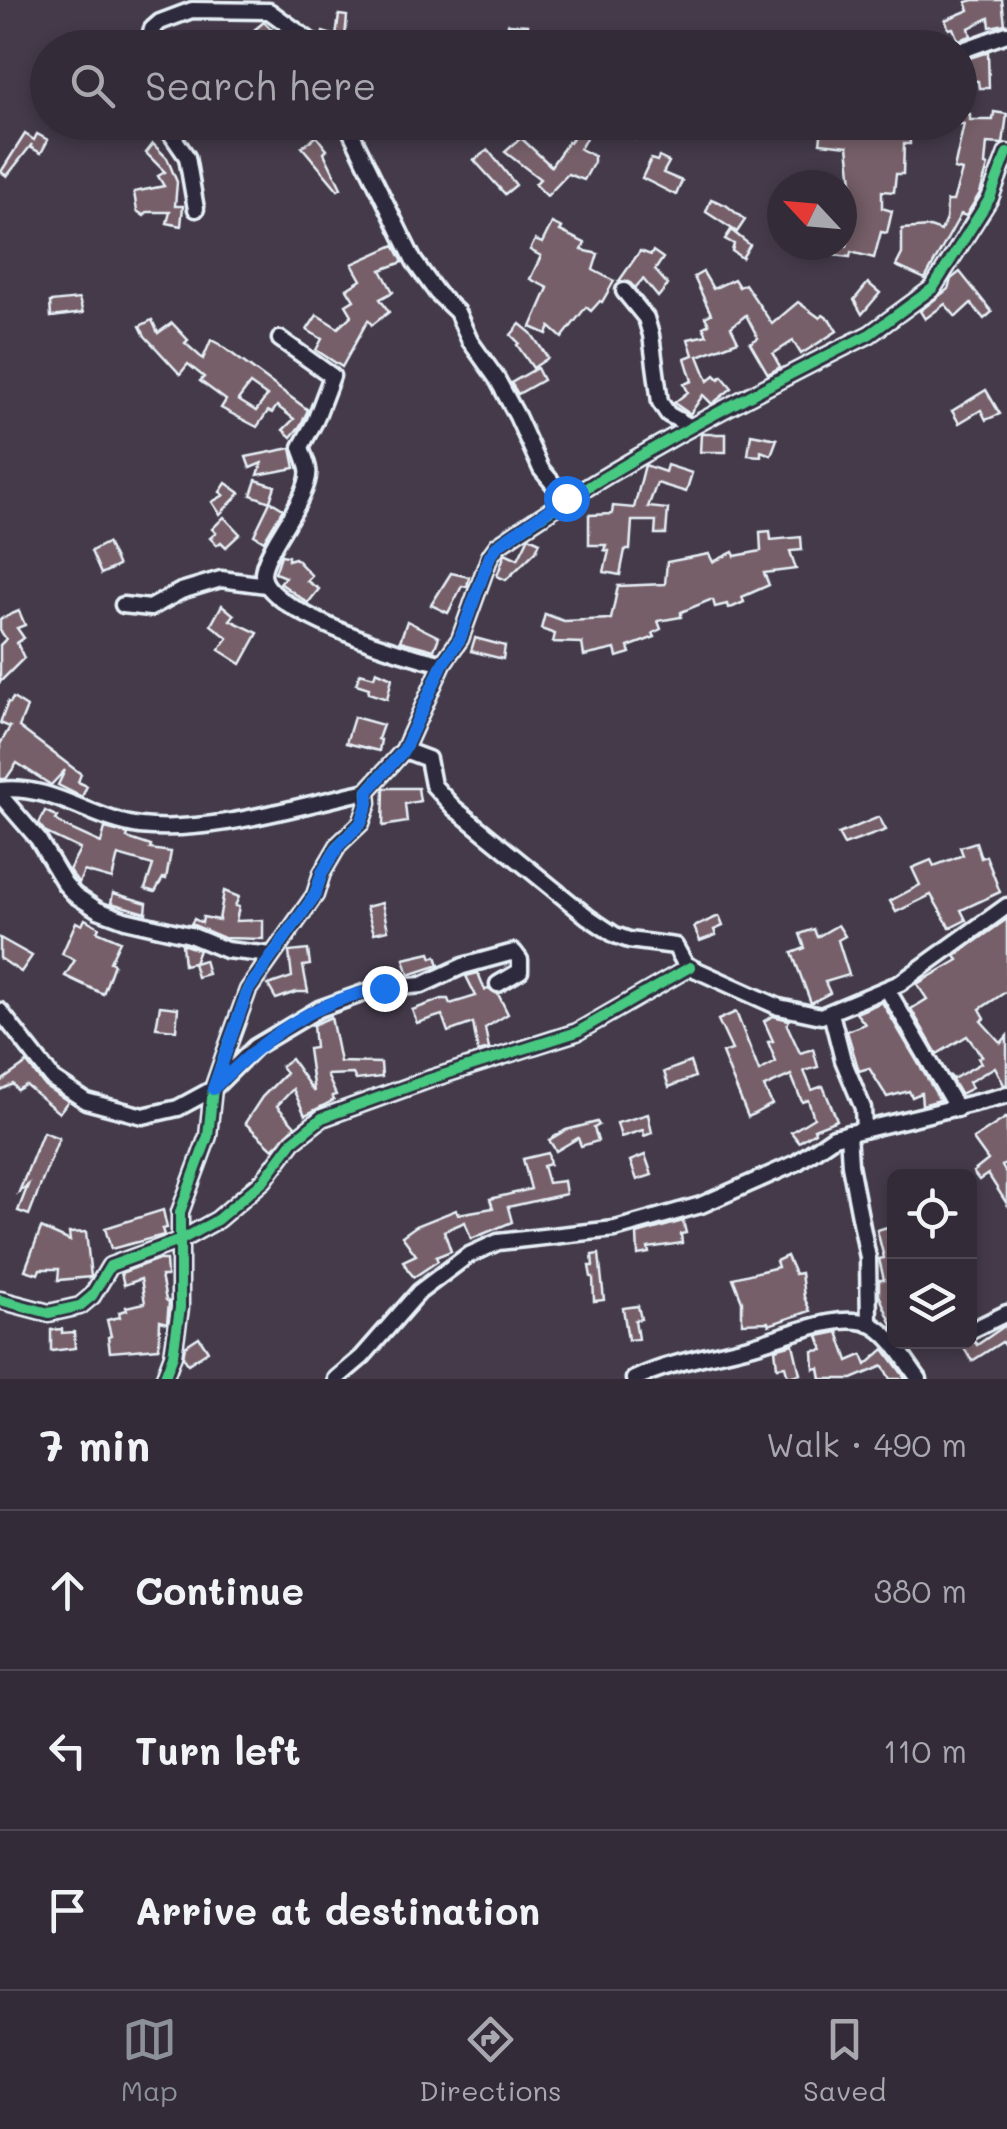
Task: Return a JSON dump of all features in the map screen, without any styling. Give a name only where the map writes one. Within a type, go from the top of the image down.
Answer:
[{"type":"street","points":[[152,30],[160,22],[192,10],[269,12],[294,30]]},
{"type":"street","points":[[977,45],[1007,34]]},
{"type":"street","points":[[175,140],[187,157],[196,210]]},
{"type":"street","points":[[355,140],[414,261],[437,293],[457,312],[470,341],[511,404],[542,469],[566,498]]},
{"type":"street","points":[[0,792],[21,789],[109,820],[168,828],[228,820],[368,791],[404,750],[443,663],[460,639],[490,556],[498,545],[566,498],[691,427],[870,334],[933,288],[990,198],[1007,153]]},
{"type":"street","points":[[624,291],[646,318],[660,402],[668,414],[691,427]]},
{"type":"street","points":[[280,339],[332,376],[301,447],[310,471],[266,561],[262,575],[266,585],[275,596],[321,622],[420,660],[443,663]]},
{"type":"street","points":[[122,605],[150,608],[181,591],[221,579],[266,585]]},
{"type":"street","points":[[404,750],[428,760],[433,785],[454,808],[616,936],[675,946],[690,966],[779,1007],[812,1016],[831,1013],[900,983],[1007,906]]},
{"type":"street","points":[[164,1379],[173,1355],[180,1308],[180,1212],[208,1136],[213,1089],[248,990],[315,895],[322,873],[340,844],[361,823],[368,791]]},
{"type":"street","points":[[0,792],[38,840],[65,884],[98,910],[190,934],[226,950],[272,955]]},
{"type":"street","points":[[0,1011],[53,1079],[86,1101],[143,1116],[160,1114],[213,1089],[255,1047],[318,1009],[375,989],[422,985],[463,966],[514,952],[520,960],[520,972],[498,984]]},
{"type":"street","points":[[0,1300],[36,1311],[67,1311],[92,1296],[110,1266],[181,1240],[217,1220],[252,1190],[293,1141],[322,1118],[577,1032],[690,966]]},
{"type":"street","points":[[887,989],[957,1109]]},
{"type":"street","points":[[831,1013],[842,1060],[863,1108],[864,1129]]},
{"type":"street","points":[[336,1379],[362,1357],[419,1292],[467,1256],[498,1242],[615,1229],[701,1205],[796,1163],[819,1144],[848,1133],[1007,1095]]},
{"type":"street","points":[[848,1133],[850,1165],[868,1258],[869,1324]]},
{"type":"street","points":[[977,1328],[1007,1313]]},
{"type":"street","points":[[634,1379],[672,1362],[752,1346],[825,1324],[856,1321],[869,1324],[895,1346],[919,1379]]},
{"type":"building","points":[[1002,0],[1005,24],[990,27],[989,18],[970,30],[949,29],[945,20],[969,10],[966,2]]},
{"type":"building","points":[[339,15],[347,16],[346,30],[337,30]]},
{"type":"building","points":[[264,22],[272,30],[254,30]]},
{"type":"building","points":[[508,24],[528,25],[528,30],[508,30]]},
{"type":"building","points":[[988,52],[989,88],[979,88],[977,56]]},
{"type":"building","points":[[994,112],[1007,114],[1003,144],[987,143],[988,166],[980,193],[966,216],[961,214],[925,279],[896,266],[902,254],[902,229],[930,227],[941,231],[947,201],[953,201],[962,171],[954,169],[960,140],[977,140],[977,120],[993,120]]},
{"type":"building","points":[[25,134],[30,140],[48,140],[41,153],[30,147],[32,144],[7,176],[1,172]]},
{"type":"building","points":[[311,140],[319,140],[327,150],[324,153],[341,188],[338,190],[302,147]]},
{"type":"building","points":[[523,140],[551,166],[570,143],[585,140],[580,149],[594,156],[594,162],[584,180],[568,174],[547,196],[535,184],[540,179],[505,152]]},
{"type":"building","points":[[820,140],[910,140],[910,144],[904,144],[903,174],[896,174],[894,192],[882,191],[882,208],[892,211],[887,233],[881,232],[874,258],[857,254],[857,170],[851,170],[848,146],[820,143]]},
{"type":"building","points":[[153,144],[167,158],[177,182],[175,206],[183,206],[181,226],[167,223],[170,212],[147,212],[144,216],[137,211],[134,192],[164,186],[158,176],[165,172],[146,153]]},
{"type":"building","points":[[488,150],[516,185],[505,194],[474,160]]},
{"type":"building","points":[[659,157],[669,162],[663,173],[682,181],[676,195],[642,178],[651,159],[657,161]]},
{"type":"building","points":[[711,199],[745,220],[737,232],[706,212]]},
{"type":"building","points":[[552,223],[585,243],[582,250],[598,254],[593,270],[614,281],[602,302],[591,311],[586,307],[562,338],[550,327],[547,334],[531,327],[548,288],[530,279],[541,256],[530,250],[535,240],[542,243]]},
{"type":"building","points":[[731,230],[750,245],[742,258],[732,251],[734,244],[725,239]]},
{"type":"building","points":[[394,245],[403,262],[381,270],[393,292],[380,299],[389,312],[372,325],[368,320],[342,367],[316,350],[322,339],[307,330],[317,315],[338,328],[352,315],[346,305],[354,300],[347,289],[361,280],[352,264]]},
{"type":"building","points":[[640,251],[651,255],[653,251],[663,258],[655,270],[668,285],[658,297],[643,279],[635,288],[629,282],[619,281]]},
{"type":"building","points":[[703,272],[713,289],[734,279],[739,287],[745,284],[772,324],[798,302],[820,318],[823,315],[830,320],[837,331],[801,354],[793,341],[773,354],[780,367],[768,374],[750,343],[758,338],[746,315],[731,327],[738,341],[698,356],[708,381],[715,375],[719,379],[722,376],[732,388],[712,404],[703,395],[690,414],[674,403],[688,392],[684,384],[692,381],[685,358],[693,355],[688,339],[707,335],[703,327],[709,324],[705,317],[711,314],[694,277]]},
{"type":"building","points":[[960,272],[992,312],[984,319],[971,303],[956,317],[945,304],[925,319],[920,311],[948,289],[951,279]]},
{"type":"building","points":[[868,283],[880,293],[862,314],[854,300]]},
{"type":"building","points":[[79,299],[83,313],[51,317],[50,302]]},
{"type":"building","points":[[152,320],[158,333],[172,323],[188,340],[185,343],[203,359],[211,340],[219,344],[308,410],[300,426],[291,437],[283,430],[294,419],[277,406],[272,413],[268,411],[257,427],[221,408],[226,400],[200,381],[204,377],[188,364],[180,374],[140,326]],"holes":[[[250,384],[267,396],[256,411],[238,400]]]},
{"type":"building","points":[[520,324],[548,358],[533,368],[511,335]]},
{"type":"building","points":[[537,368],[543,380],[518,394],[511,383]]},
{"type":"building","points":[[986,390],[1000,414],[986,420],[981,410],[959,423],[952,411]]},
{"type":"building","points":[[701,434],[726,434],[726,452],[700,452]]},
{"type":"building","points":[[751,434],[777,439],[771,455],[761,451],[761,456],[748,455]]},
{"type":"building","points":[[291,448],[295,468],[258,475],[262,463],[250,468],[246,457]]},
{"type":"building","points":[[645,465],[665,472],[667,465],[692,473],[686,492],[657,483],[648,507],[668,509],[666,534],[655,534],[656,521],[632,521],[630,550],[625,550],[620,575],[604,572],[609,551],[604,550],[606,545],[589,545],[589,515],[612,514],[613,506],[634,508]]},
{"type":"building","points":[[256,480],[275,486],[270,501],[283,509],[264,541],[254,535],[270,502],[251,495]]},
{"type":"building","points":[[226,483],[240,493],[220,514],[212,502],[224,495],[220,492]]},
{"type":"building","points":[[224,517],[240,534],[226,547],[210,538],[216,533],[212,529]]},
{"type":"building","points":[[770,531],[771,540],[801,537],[802,550],[790,551],[796,569],[764,573],[769,585],[742,597],[744,602],[733,607],[715,607],[710,600],[681,612],[681,617],[658,621],[661,629],[653,633],[655,637],[628,647],[630,653],[617,657],[615,649],[584,656],[582,643],[553,642],[555,634],[541,629],[545,614],[564,621],[611,619],[618,586],[665,584],[667,562],[709,554],[713,562],[733,552],[735,556],[761,551],[760,532]]},
{"type":"building","points":[[529,537],[540,542],[536,551],[506,580],[497,576],[505,553],[518,559]]},
{"type":"building","points":[[107,543],[118,566],[101,574],[91,551]]},
{"type":"building","points":[[281,555],[288,556],[288,560],[295,558],[312,576],[307,581],[319,589],[308,603],[280,583],[285,577],[275,573]]},
{"type":"building","points":[[451,573],[469,577],[467,587],[462,586],[448,613],[431,605]]},
{"type":"building","points":[[222,605],[234,615],[230,620],[258,633],[241,664],[219,650],[228,638],[211,625]]},
{"type":"building","points":[[19,611],[25,625],[17,628],[24,638],[17,643],[24,658],[0,682],[0,645],[6,639],[0,630],[0,619]]},
{"type":"building","points":[[407,621],[439,637],[434,650],[400,641]]},
{"type":"building","points":[[475,638],[505,646],[503,659],[471,651]]},
{"type":"building","points":[[376,671],[392,678],[387,699],[356,684],[360,673],[374,677]]},
{"type":"building","points":[[13,698],[27,707],[19,727],[81,774],[78,782],[87,786],[82,797],[58,785],[65,770],[51,785],[17,763],[6,779],[0,779],[0,744],[10,727],[0,723]]},
{"type":"building","points":[[354,717],[383,725],[379,751],[346,743]]},
{"type":"building","points":[[384,788],[418,788],[420,801],[405,804],[407,822],[383,826]]},
{"type":"building","points":[[45,811],[58,817],[56,820],[66,827],[101,843],[105,828],[128,834],[127,838],[151,846],[150,849],[171,852],[166,879],[155,892],[145,889],[153,865],[118,855],[112,879],[84,871],[79,883],[69,870],[80,849],[46,833],[39,824]]},
{"type":"building","points":[[879,817],[886,830],[844,845],[838,834]]},
{"type":"building","points":[[976,842],[1000,892],[961,910],[966,920],[950,928],[931,895],[896,912],[890,901],[920,885],[912,868],[931,860],[934,866],[963,855],[960,847]]},
{"type":"building","points":[[224,891],[239,897],[236,921],[263,920],[263,939],[224,938],[191,924],[194,919],[202,923],[203,917],[219,920]]},
{"type":"building","points":[[113,893],[147,903],[146,913],[111,903]]},
{"type":"building","points":[[382,903],[388,930],[374,933],[366,907]]},
{"type":"building","points":[[719,916],[723,926],[714,930],[716,935],[700,941],[694,927]]},
{"type":"building","points":[[85,919],[99,927],[97,931],[120,941],[110,962],[114,964],[103,994],[65,976],[75,960],[62,954],[76,922],[82,925]]},
{"type":"building","points":[[1007,919],[1007,991],[980,1009],[985,1018],[981,1021],[1001,1043],[1007,1036],[1007,1085],[995,1067],[969,1082],[972,1088],[960,1094],[949,1075],[953,1079],[981,1063],[978,1058],[982,1056],[967,1036],[937,1054],[911,1009],[927,999],[917,984],[958,960],[955,956]]},
{"type":"building","points":[[838,925],[845,936],[838,940],[849,975],[825,982],[830,993],[811,1003],[792,953],[805,948],[800,934],[814,929],[817,937]]},
{"type":"building","points":[[0,938],[32,956],[21,972],[0,958]]},
{"type":"building","points":[[182,944],[199,950],[194,963],[204,960],[208,974],[197,977],[193,963],[184,965]]},
{"type":"building","points":[[308,950],[310,965],[303,966],[308,992],[276,999],[268,985],[292,977],[289,952]]},
{"type":"building","points":[[430,953],[439,965],[409,975],[404,959]]},
{"type":"building","points":[[478,973],[485,990],[498,994],[508,1014],[485,1028],[489,1049],[478,1052],[473,1023],[448,1032],[442,1015],[417,1023],[412,1010],[442,999],[448,999],[450,1004],[476,996],[466,976]]},
{"type":"building","points":[[882,1002],[940,1100],[922,1105],[921,1093],[912,1097],[909,1091],[887,1097],[869,1068],[859,1071],[847,1031],[865,1024],[856,1013]]},
{"type":"building","points":[[160,1006],[178,1008],[176,1030],[156,1028]]},
{"type":"building","points":[[736,1012],[759,1071],[776,1062],[768,1042],[773,1041],[764,1021],[773,1016],[789,1020],[787,1025],[800,1053],[813,1049],[818,1067],[804,1071],[812,1090],[823,1086],[837,1120],[814,1129],[799,1142],[791,1132],[814,1118],[808,1100],[802,1102],[791,1075],[764,1087],[772,1104],[748,1117],[722,1053],[732,1050],[718,1020]]},
{"type":"building","points":[[331,1017],[340,1062],[381,1063],[382,1077],[356,1080],[353,1074],[327,1075],[336,1095],[332,1096],[334,1100],[305,1115],[293,1089],[277,1106],[295,1126],[273,1149],[245,1123],[262,1097],[286,1073],[281,1066],[291,1059],[314,1092],[308,1049],[315,1048],[313,1025]]},
{"type":"building","points":[[690,1062],[695,1077],[669,1087],[664,1072]]},
{"type":"building","points":[[27,1063],[45,1086],[68,1101],[59,1113],[26,1085],[17,1090],[13,1084],[0,1090],[0,1082]]},
{"type":"building","points":[[648,1114],[652,1133],[644,1136],[643,1130],[621,1137],[617,1123]]},
{"type":"building","points":[[1007,1117],[1007,1163],[1002,1166],[1007,1175],[1007,1204],[988,1174],[979,1180],[977,1177],[977,1169],[988,1160],[973,1139]]},
{"type":"building","points":[[597,1122],[599,1125],[594,1128],[598,1141],[581,1146],[578,1138],[556,1151],[549,1140],[566,1130]]},
{"type":"building","points":[[43,1132],[59,1138],[29,1215],[18,1211],[28,1185],[19,1192]]},
{"type":"building","points":[[548,1153],[550,1164],[543,1166],[548,1183],[564,1181],[566,1194],[508,1207],[512,1222],[471,1239],[465,1222],[444,1231],[451,1251],[436,1257],[438,1261],[414,1277],[403,1261],[416,1255],[402,1236],[456,1210],[458,1214],[493,1208],[490,1199],[531,1189],[523,1159]]},
{"type":"building","points":[[645,1155],[652,1175],[637,1180],[630,1161]]},
{"type":"building","points":[[163,1210],[167,1228],[162,1229],[164,1235],[111,1249],[105,1228]]},
{"type":"building","points":[[683,1221],[686,1233],[681,1234],[682,1243],[648,1248],[649,1253],[638,1255],[637,1234]]},
{"type":"building","points":[[887,1227],[887,1313],[879,1295],[879,1280],[884,1280],[879,1259],[884,1258],[877,1230]]},
{"type":"building","points":[[41,1228],[70,1241],[69,1233],[86,1232],[91,1277],[58,1280],[59,1269],[40,1269],[38,1274],[25,1270]]},
{"type":"building","points":[[599,1254],[604,1300],[594,1301],[589,1266],[593,1266],[592,1255]]},
{"type":"building","points":[[787,1256],[795,1274],[801,1273],[810,1311],[769,1325],[742,1323],[742,1301],[733,1278],[778,1267],[776,1261]]},
{"type":"building","points":[[166,1260],[167,1276],[161,1276],[169,1302],[167,1323],[160,1321],[159,1348],[110,1352],[107,1320],[120,1317],[119,1312],[127,1310],[126,1307],[145,1303],[141,1279],[124,1285],[121,1273]]},
{"type":"building","points":[[638,1306],[638,1339],[628,1340],[623,1308]]},
{"type":"building","points":[[1006,1325],[1007,1350],[1002,1342],[972,1361],[964,1349],[977,1349],[977,1345]]},
{"type":"building","points":[[62,1329],[62,1333],[74,1332],[75,1348],[51,1351],[51,1330]]},
{"type":"building","points":[[838,1332],[848,1361],[862,1355],[866,1365],[884,1349],[906,1379],[890,1379],[883,1366],[852,1379],[821,1379],[819,1368],[814,1369],[813,1351],[823,1350],[818,1336]]},
{"type":"building","points":[[199,1337],[208,1351],[188,1364],[183,1357],[185,1346]]},
{"type":"building","points":[[793,1344],[800,1374],[788,1377],[785,1366],[777,1367],[775,1349]]},
{"type":"cycle path","points":[[164,1379],[173,1355],[180,1308],[180,1212],[208,1136],[213,1089],[248,990],[315,895],[322,873],[339,844],[361,823],[368,803],[367,791],[404,750],[443,663],[460,639],[490,556],[498,545],[588,487],[727,408],[870,334],[933,288],[990,198],[1007,153]]},
{"type":"cycle path","points":[[0,1300],[49,1313],[80,1306],[92,1296],[110,1266],[181,1240],[217,1220],[264,1180],[293,1141],[322,1118],[577,1032],[690,967]]},
{"type":"route","points":[[384,988],[318,1009],[276,1032],[213,1089],[248,990],[315,895],[322,873],[340,844],[361,823],[368,791],[404,750],[443,663],[460,639],[490,556],[498,545],[566,498]]}]
